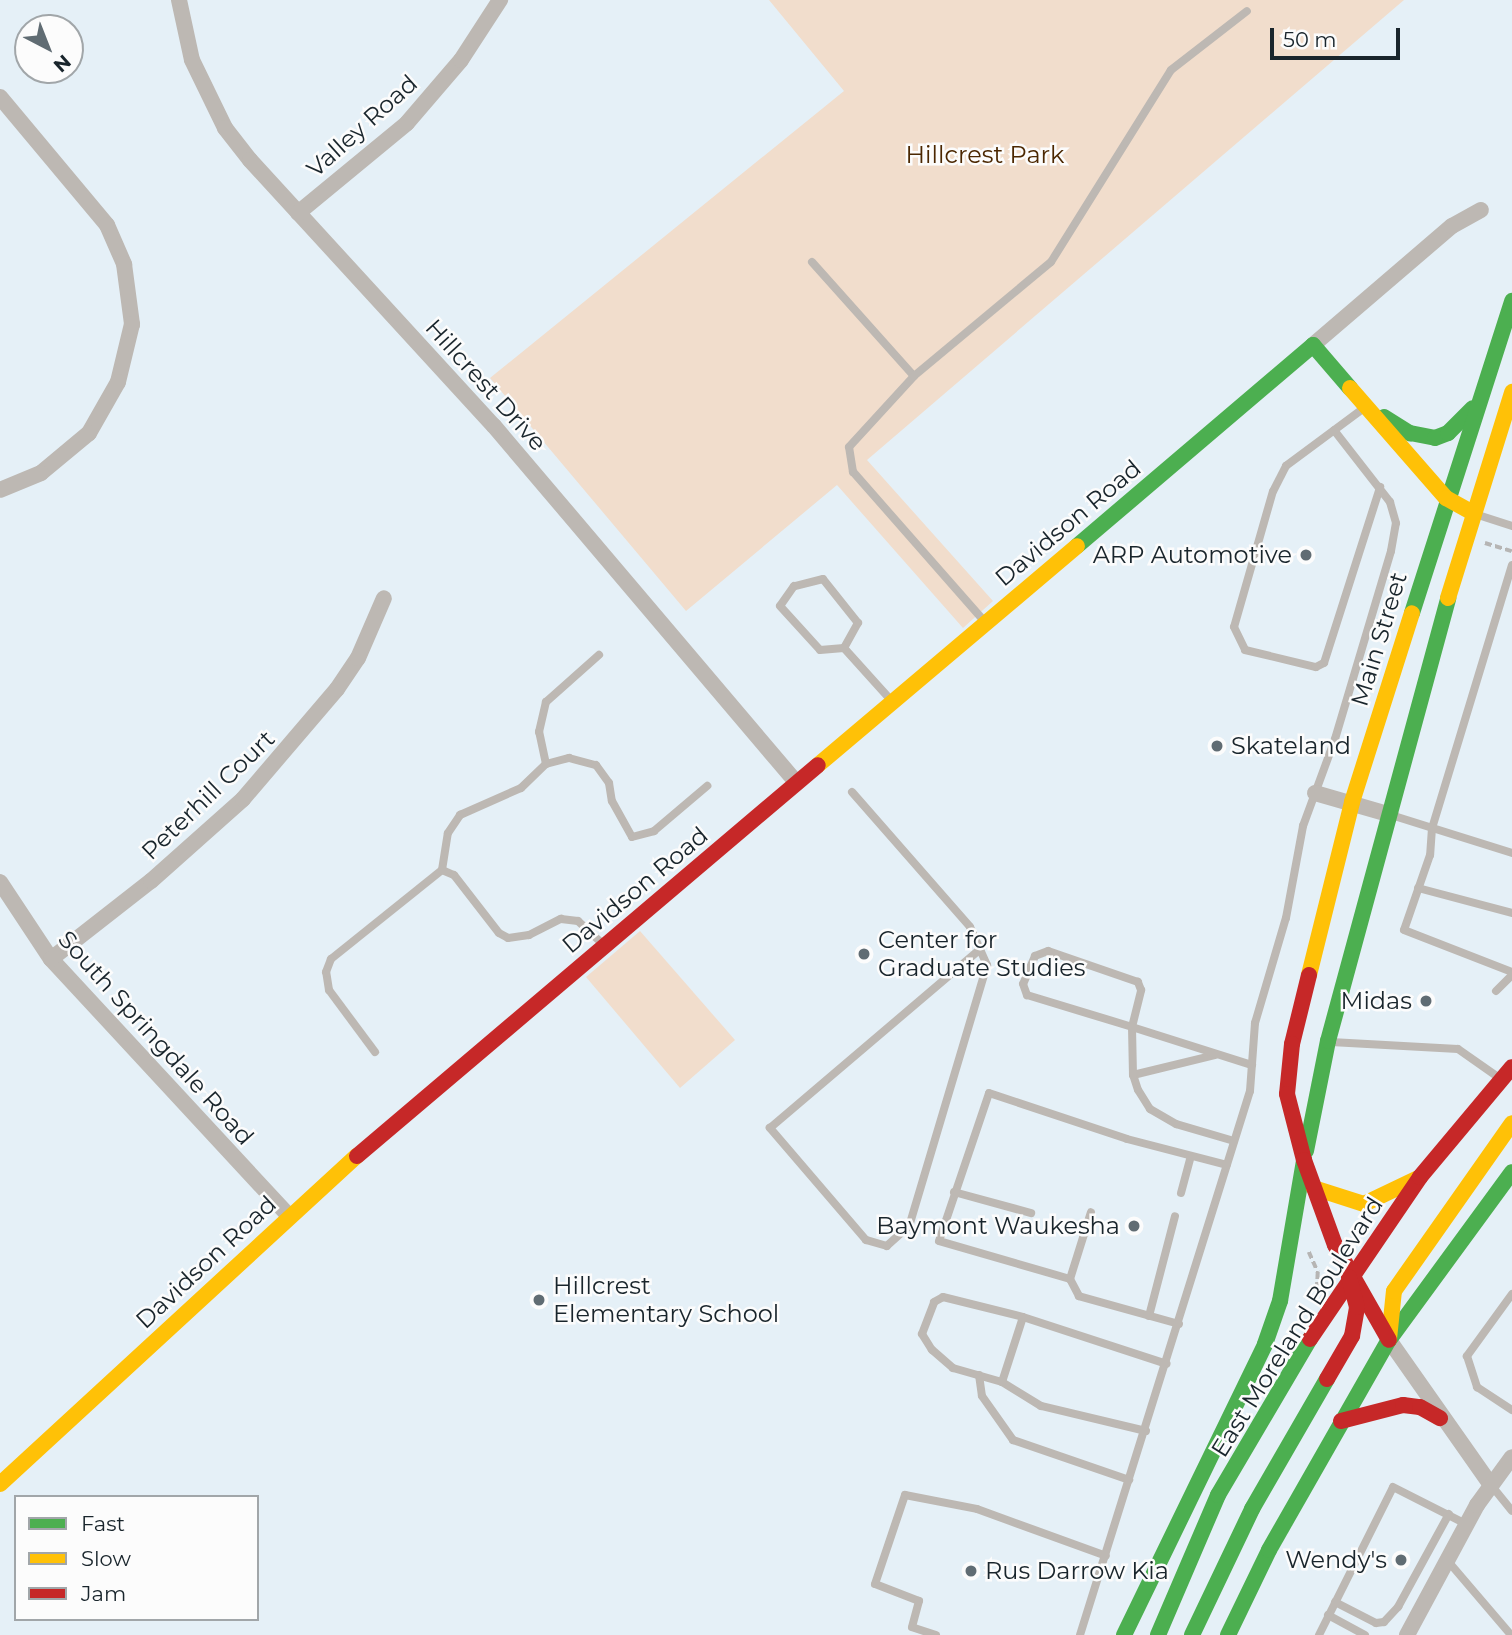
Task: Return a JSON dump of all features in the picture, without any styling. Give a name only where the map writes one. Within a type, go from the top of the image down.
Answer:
[{"type":"main road","name":"Main Street","points":[[1389,1340],[1349,1277],[1304,1160],[1287,1094],[1292,1044],[1352,802],[1476,403],[1512,301]]},
{"type":"main road","points":[[1313,345],[1446,498],[1473,513]]},
{"type":"main road","name":"Davidson Road","points":[[0,1485],[289,1216],[1313,345]]},
{"type":"main road","points":[[1124,1635],[1265,1344],[1280,1301],[1328,1041],[1473,513],[1512,392]]},
{"type":"main road","points":[[1366,406],[1410,433],[1435,438],[1463,421],[1476,403]]},
{"type":"main road","points":[[1315,945],[1319,976],[1310,1021],[1318,1035],[1328,1041]]},
{"type":"main road","name":"East Moreland Boulevard","points":[[1158,1635],[1218,1495],[1349,1277],[1420,1177],[1507,1073]]},
{"type":"main road","points":[[1389,1340],[1394,1291],[1512,1123]]},
{"type":"main road","points":[[1228,1635],[1269,1550],[1389,1340],[1512,1172]]},
{"type":"main road","points":[[1314,1188],[1337,1199],[1364,1204],[1420,1177]]},
{"type":"main road","points":[[1192,1635],[1252,1509],[1352,1336],[1357,1307],[1349,1277]]},
{"type":"main road","points":[[1341,1421],[1403,1405],[1420,1406],[1440,1418]]},
{"type":"street","name":"Hillcrest Drive","points":[[179,0],[192,60],[225,128],[298,213],[494,426],[797,783]]},
{"type":"street","name":"Valley Road","points":[[298,213],[407,123],[461,60],[500,0]]},
{"type":"street","points":[[0,97],[107,225],[124,264],[132,305],[128,352],[100,417],[76,446],[41,473],[0,490]]},
{"type":"street","name":"Davidson Road","points":[[1313,345],[1452,226],[1481,210]]},
{"type":"street","name":"Peterhill Court","points":[[51,959],[151,881],[243,799],[337,689],[358,658],[384,598]]},
{"type":"street","points":[[1315,793],[1391,815]]},
{"type":"street","name":"South Springdale Road","points":[[0,882],[51,959],[289,1216]]},
{"type":"street","points":[[1389,1340],[1440,1418],[1491,1485]]},
{"type":"street","points":[[1407,1635],[1466,1524],[1512,1457]]},
{"type":"lane","points":[[986,623],[853,472],[849,447],[914,376],[1051,262],[1171,70],[1247,11]]},
{"type":"lane","points":[[812,262],[914,376]]},
{"type":"lane","points":[[1366,406],[1286,466],[1273,491],[1234,628],[1245,650],[1317,667],[1324,663],[1380,487]]},
{"type":"lane","points":[[1080,1635],[1167,1364],[1250,1091],[1255,1023],[1286,918],[1303,825],[1391,551],[1396,523],[1380,487],[1334,430]]},
{"type":"lane","points":[[1473,513],[1512,526]]},
{"type":"lane","points":[[1496,991],[1512,973],[1404,930],[1430,855],[1432,828],[1512,565]]},
{"type":"lane","points":[[822,579],[858,623],[844,648],[820,650],[780,607],[794,586],[822,579]]},
{"type":"lane","points":[[844,648],[893,702]]},
{"type":"lane","points":[[545,764],[539,732],[546,702],[599,655]]},
{"type":"lane","points":[[375,1052],[329,990],[326,972],[331,959],[442,870],[448,833],[460,815],[521,788],[545,764],[569,758],[596,765],[609,783],[612,801],[632,837],[654,831],[707,786]]},
{"type":"lane","points":[[852,792],[970,927],[980,949],[987,965],[909,1226],[887,1246],[866,1240],[770,1128],[980,949]]},
{"type":"lane","points":[[1391,815],[1512,853]]},
{"type":"lane","points":[[442,870],[454,875],[499,933],[508,938],[529,935],[561,919],[578,921],[605,946]]},
{"type":"lane","points":[[1418,888],[1512,913]]},
{"type":"lane","points":[[1234,1141],[1176,1124],[1150,1110],[1133,1075],[1132,1027],[1142,990],[1138,982],[1048,951],[1035,956],[1023,984],[1027,995],[1132,1027],[1252,1065]]},
{"type":"lane","points":[[1328,1041],[1458,1049],[1507,1073]]},
{"type":"lane","points":[[1133,1075],[1218,1054]]},
{"type":"lane","points":[[1070,1279],[939,1241],[989,1093],[1227,1165]]},
{"type":"lane","points":[[1181,1193],[1191,1156]]},
{"type":"lane","points":[[954,1192],[1031,1213]]},
{"type":"lane","points":[[1091,1212],[1070,1279],[1079,1296],[1179,1324]]},
{"type":"lane","points":[[1149,1316],[1175,1216]]},
{"type":"lane","points":[[1512,1294],[1467,1356],[1478,1387],[1512,1409]]},
{"type":"lane","points":[[1146,1431],[1041,1406],[1002,1382],[953,1368],[932,1350],[922,1334],[934,1302],[943,1297],[1023,1317],[1167,1364]]},
{"type":"lane","points":[[1002,1382],[1023,1317]]},
{"type":"lane","points":[[979,1375],[982,1396],[1013,1440],[1129,1480]]},
{"type":"lane","points":[[1491,1485],[1512,1511]]},
{"type":"lane","points":[[1319,1635],[1393,1488],[1466,1524]]},
{"type":"lane","points":[[936,1635],[912,1627],[919,1601],[875,1584],[905,1495],[977,1509],[1106,1556]]},
{"type":"lane","points":[[1335,1602],[1376,1623],[1384,1622],[1398,1607],[1449,1514]]},
{"type":"lane","points":[[1447,1560],[1511,1635]]},
{"type":"lane","points":[[1328,1615],[1365,1635]]},
{"type":"path","points":[[1485,543],[1512,551]]},
{"type":"path","points":[[1304,1243],[1320,1271],[1318,1289],[1313,1298]]},
{"type":"green space","name":"Hillcrest Park","points":[[769,0],[1404,0],[867,460],[993,601],[963,628],[837,485],[686,611],[490,378],[844,91]]},
{"type":"green space","points":[[640,931],[735,1040],[680,1088],[586,977]]},
{"type":"traffic: fast","points":[[1412,613],[1512,301]]},
{"type":"traffic: fast","points":[[1077,546],[1313,345],[1350,388]]},
{"type":"traffic: fast","points":[[1384,417],[1410,433],[1435,438],[1448,433],[1473,408]]},
{"type":"traffic: fast","points":[[1306,1151],[1328,1041],[1448,598]]},
{"type":"traffic: fast","points":[[1124,1635],[1265,1344],[1280,1301],[1304,1160]]},
{"type":"traffic: fast","points":[[1228,1635],[1269,1550],[1389,1340],[1512,1172]]},
{"type":"traffic: fast","points":[[1158,1635],[1218,1495],[1310,1339]]},
{"type":"traffic: fast","points":[[1192,1635],[1252,1509],[1327,1379]]},
{"type":"traffic: slow","points":[[1350,388],[1446,498],[1473,513]]},
{"type":"traffic: slow","points":[[1448,598],[1512,392]]},
{"type":"traffic: slow","points":[[818,765],[1077,546]]},
{"type":"traffic: slow","points":[[1309,975],[1352,802],[1412,613]]},
{"type":"traffic: slow","points":[[1389,1339],[1394,1291],[1512,1123]]},
{"type":"traffic: slow","points":[[0,1484],[357,1156]]},
{"type":"traffic: slow","points":[[1314,1188],[1364,1204],[1416,1179]]},
{"type":"traffic: jam","points":[[357,1156],[818,765]]},
{"type":"traffic: jam","points":[[1309,975],[1292,1044],[1287,1094],[1304,1160],[1335,1245],[1389,1340]]},
{"type":"traffic: jam","points":[[1310,1339],[1420,1177],[1512,1067]]},
{"type":"traffic: jam","points":[[1327,1379],[1352,1336],[1357,1307],[1349,1277]]},
{"type":"traffic: jam","points":[[1341,1421],[1403,1405],[1420,1407],[1440,1418]]},
{"type":"place","name":"ARP Automotive","points":[[1306,555]]},
{"type":"place","name":"Skateland","points":[[1217,746]]},
{"type":"place","name":"Center for Graduate Studies","points":[[864,954]]},
{"type":"place","name":"Midas","points":[[1426,1001]]},
{"type":"place","name":"Baymont Waukesha","points":[[1134,1226]]},
{"type":"place","name":"Hillcrest Elementary School","points":[[539,1300]]},
{"type":"place","name":"Wendy's","points":[[1401,1560]]},
{"type":"place","name":"Rus Darrow Kia","points":[[971,1571]]}]
